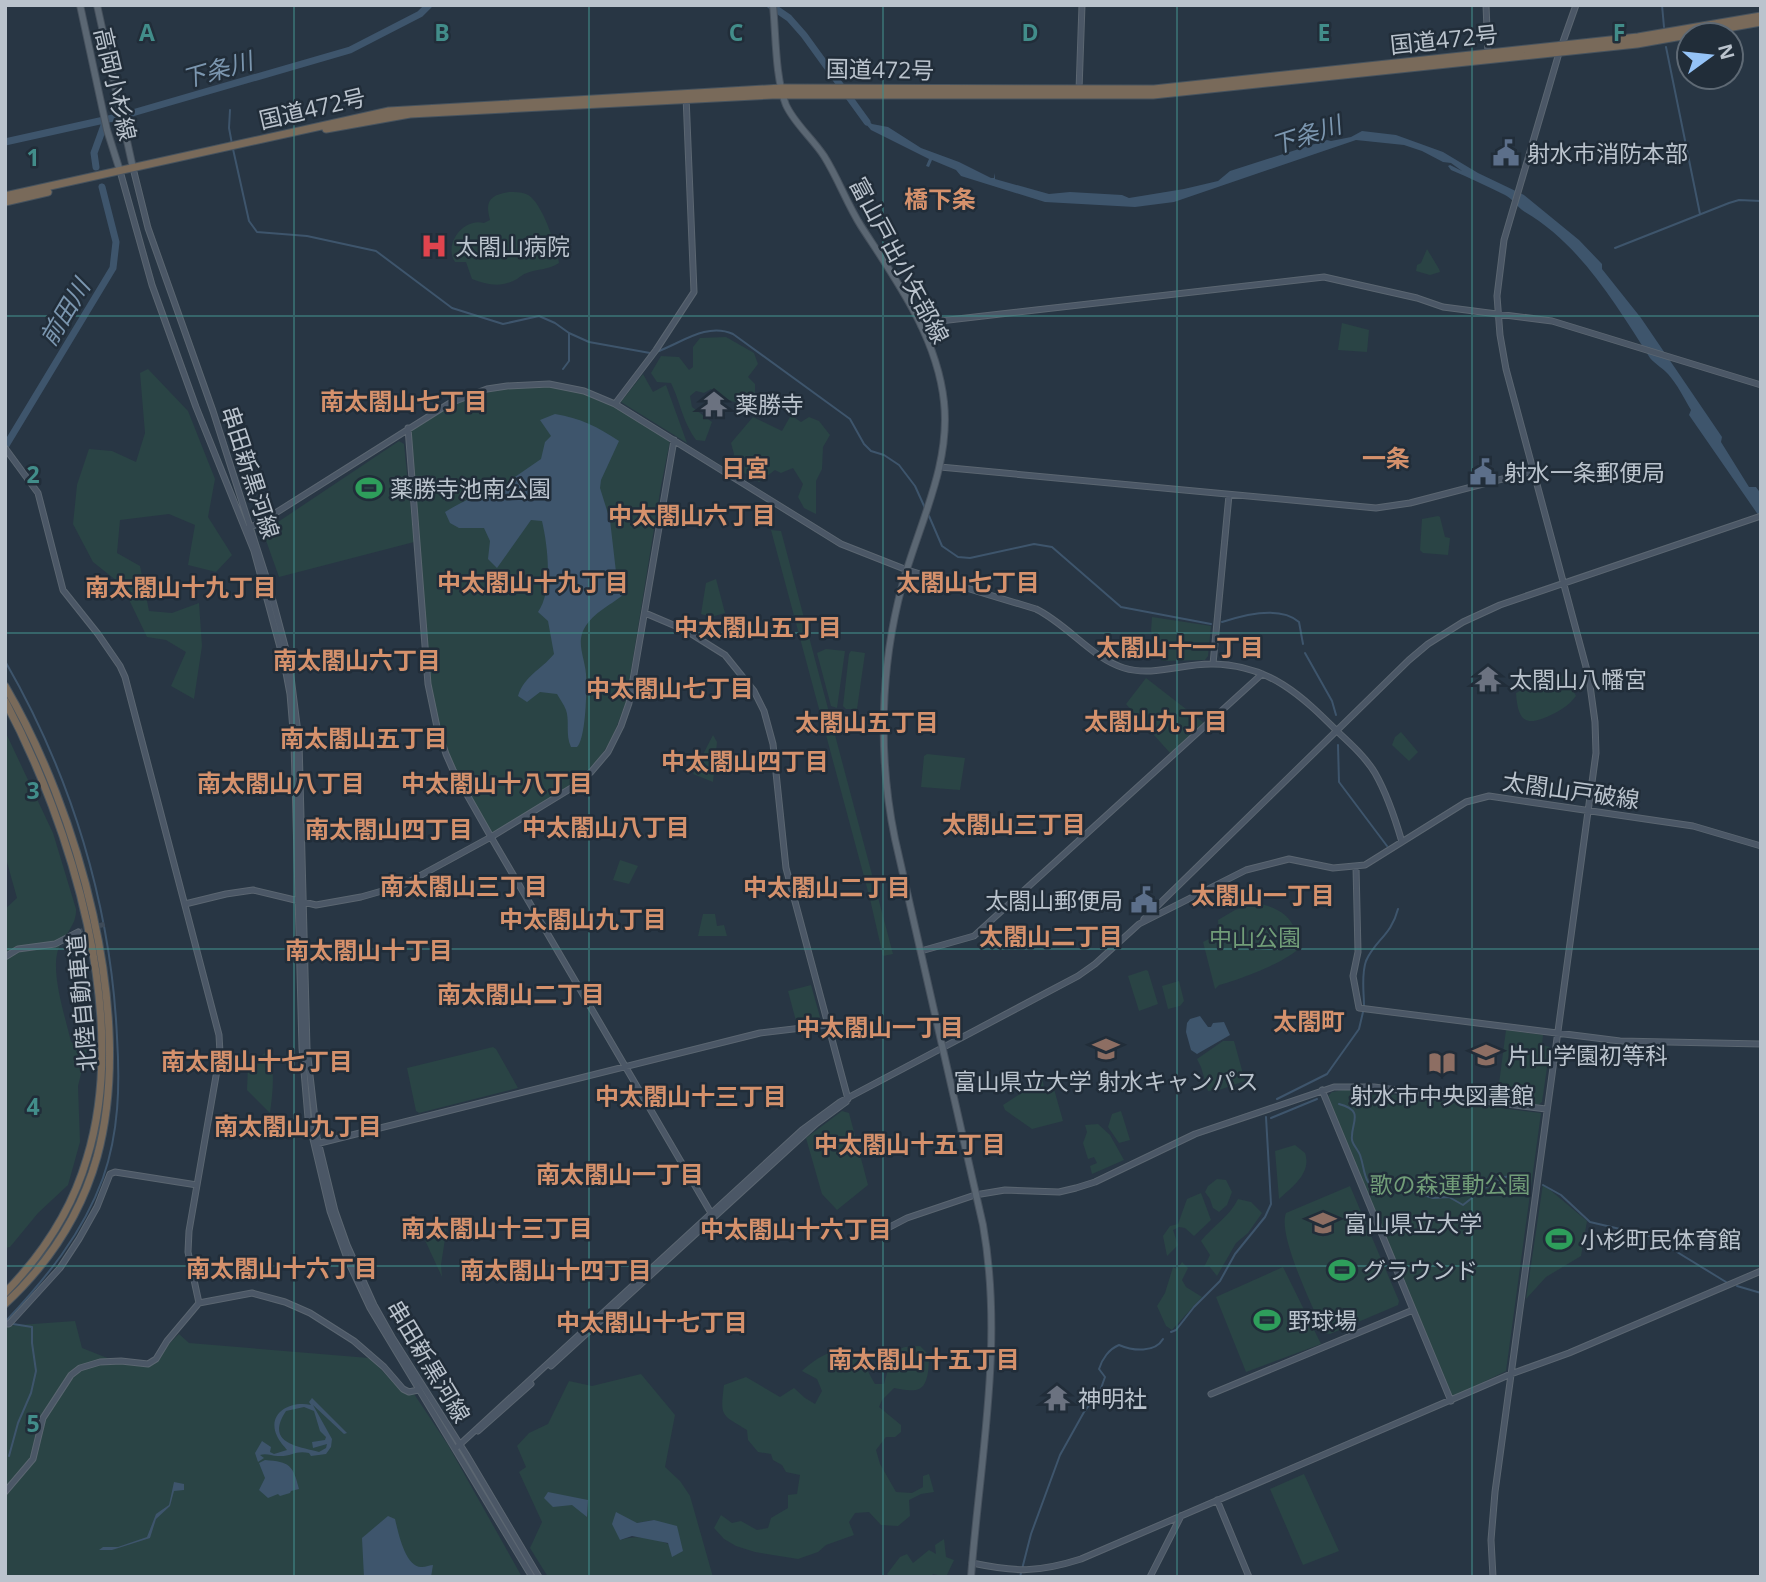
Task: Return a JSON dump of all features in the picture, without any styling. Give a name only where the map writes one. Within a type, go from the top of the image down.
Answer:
[{"type":"highway","name":"国道472号","points":[[864,91],[1153,95],[1561,49],[1761,16]]},
{"type":"highway","name":"国道472号","points":[[5,199],[389,111],[782,92],[1143,90],[1488,54],[1637,44],[1761,22]]},
{"type":"highway","name":"北陸自動車道","points":[[5,686],[46,768],[79,863],[99,953],[108,1053],[104,1122],[96,1159],[82,1198],[49,1255],[5,1304]]},
{"type":"highway","name":"北陸自動車道","points":[[5,701],[39,771],[57,816],[78,887],[96,980],[101,1054],[96,1120],[78,1186],[54,1233],[5,1293]]},
{"type":"main road","name":"高岡小杉線","points":[[80,5],[107,130],[121,173]]},
{"type":"main road","name":"高岡小杉線","points":[[97,5],[133,170]]},
{"type":"main road","name":"富山戸出小矢部線","points":[[773,5],[782,92],[788,109],[825,157],[861,225],[884,259],[921,326],[933,355],[944,404],[945,429],[940,467],[906,570],[890,643],[884,712],[888,793],[894,833],[983,1225],[989,1267],[993,1346],[971,1577]]},
{"type":"street","points":[[1079,90],[1083,5]]},
{"type":"street","points":[[1486,5],[1488,54]]},
{"type":"street","points":[[1493,1577],[1491,1539],[1495,1492],[1595,768],[1595,722],[1588,678],[1506,369],[1498,314],[1499,274],[1512,210],[1576,5]]},
{"type":"street","points":[[615,404],[656,350],[694,292],[686,97]]},
{"type":"street","name":"串田新黒河線","points":[[133,170],[148,228],[213,411],[282,636],[295,698],[299,741],[301,901],[307,1049],[316,1144],[330,1211],[348,1261],[370,1308],[418,1390],[459,1448],[532,1577]]},
{"type":"street","name":"串田新黒河線","points":[[121,173],[152,285],[201,419],[248,528]]},
{"type":"street","points":[[921,326],[940,321],[1324,278],[1417,298],[1443,307],[1552,321],[1761,385]]},
{"type":"street","points":[[248,528],[450,403],[487,389],[525,383],[564,386],[584,391],[615,404],[841,544],[906,570],[1036,609],[1064,626],[1110,663],[1147,673],[1181,666],[1213,664],[1245,667],[1294,690],[1374,770],[1402,842]]},
{"type":"street","points":[[408,428],[424,642],[432,707],[453,770],[711,1213]]},
{"type":"street","points":[[185,904],[248,890],[316,905],[361,897],[403,885],[491,837],[573,787],[591,772],[608,752],[629,703],[674,440]]},
{"type":"street","points":[[7,450],[33,484],[41,502],[62,590],[98,634],[125,677],[220,1048],[188,1252],[200,1303]]},
{"type":"street","points":[[940,467],[1376,508],[1390,508],[1533,471]]},
{"type":"street","points":[[1213,664],[1229,495]]},
{"type":"street","points":[[1139,924],[1428,644],[1463,622],[1500,605],[1761,516]]},
{"type":"street","points":[[645,613],[685,630],[725,655],[754,691],[764,712],[773,744],[786,867],[848,1099]]},
{"type":"street","points":[[921,951],[974,936],[1262,674]]},
{"type":"street","name":"太閤山戸破線","points":[[848,1099],[1078,976],[1139,924],[1245,870],[1289,859],[1333,868],[1356,867],[1377,859],[1448,812],[1477,798],[1500,797],[1693,826],[1761,846]]},
{"type":"street","points":[[1356,867],[1358,952],[1353,976],[1359,1008],[1620,1041],[1761,1044]]},
{"type":"street","points":[[1166,898],[1174,908]]},
{"type":"street","points":[[5,957],[18,949],[55,944],[78,932]]},
{"type":"street","points":[[316,1144],[760,1033],[828,1025]]},
{"type":"street","points":[[884,1230],[906,1219],[975,1195],[1005,1190],[1059,1192],[1095,1182],[1195,1134],[1334,1087],[1355,1085],[1546,1109]]},
{"type":"street","points":[[1322,1090],[1451,1401]]},
{"type":"street","points":[[459,1448],[802,1130],[848,1099]]},
{"type":"street","points":[[459,1448],[785,1152],[848,1099]]},
{"type":"street","name":"串田新黒河線","points":[[316,1144],[347,1245],[374,1306],[539,1577]]},
{"type":"street","points":[[5,1324],[9,1324],[60,1268],[89,1224],[110,1174],[116,1172],[197,1185]]},
{"type":"street","points":[[972,1563],[1011,1571],[1032,1571],[1061,1565],[1761,1271]]},
{"type":"street","points":[[5,1492],[33,1459],[43,1418],[71,1375],[80,1368],[100,1362],[148,1364],[156,1359],[200,1303],[252,1293],[285,1302],[310,1313],[354,1341],[384,1367],[403,1389],[410,1392],[418,1390]]},
{"type":"street","points":[[1211,1394],[1413,1310]]},
{"type":"street","points":[[1217,1500],[1250,1577]]},
{"type":"street","points":[[1150,1577],[1181,1516]]},
{"type":"green space","points":[[509,192],[526,194],[537,205],[551,235],[559,263],[526,273],[506,284],[489,284],[472,279],[466,262],[455,262],[452,255],[454,240],[469,224],[490,220],[490,200]]},
{"type":"green space","points":[[1427,249],[1440,272],[1430,275],[1416,271]]},
{"type":"green space","points":[[1342,323],[1369,330],[1367,352],[1338,350]]},
{"type":"green space","points":[[726,337],[754,353],[758,364],[748,377],[755,384],[755,396],[739,403],[711,389],[704,393],[696,391],[690,396],[692,407],[712,422],[705,441],[696,440],[671,383],[657,382],[651,373],[661,356],[679,357],[689,370],[693,367],[693,347],[700,338]]},
{"type":"green space","points":[[148,369],[188,411],[215,479],[208,517],[232,555],[216,572],[188,565],[195,525],[169,514],[120,520],[117,553],[140,566],[149,611],[172,613],[199,603],[202,646],[194,699],[171,686],[186,652],[166,640],[147,637],[122,585],[93,562],[73,524],[77,485],[89,449],[112,451],[136,462],[145,433],[140,373]]},
{"type":"green space","points":[[643,374],[653,392],[666,385],[687,443],[621,402]]},
{"type":"green space","points":[[547,385],[582,392],[613,405],[670,441],[626,701],[614,733],[604,751],[580,777],[551,798],[490,834],[452,769],[431,705],[408,429],[467,397],[505,387]]},
{"type":"green space","points":[[791,415],[801,422],[809,417],[819,421],[830,435],[823,447],[822,469],[816,481],[816,514],[804,508],[798,497],[803,484],[793,468],[781,473],[775,470],[759,482],[731,465],[734,454],[731,443],[753,417],[782,431]]},
{"type":"green space","name":"薬勝寺池南公園","points":[[399,441],[404,444],[414,542],[279,577],[263,532]]},
{"type":"green space","points":[[1438,516],[1445,537],[1450,538],[1448,555],[1423,553],[1420,550],[1422,519]]},
{"type":"green space","points":[[771,530],[781,531],[893,954],[883,956]]},
{"type":"green space","points":[[716,579],[725,613],[711,617],[701,614],[706,583]]},
{"type":"green space","points":[[1152,617],[1211,626],[1208,656],[1205,660],[1162,661],[1162,643],[1155,640],[1151,631]]},
{"type":"green space","points":[[826,649],[845,651],[837,708],[831,706],[817,653]]},
{"type":"green space","points":[[851,651],[865,653],[857,709],[846,709],[843,706]]},
{"type":"green space","points":[[1554,673],[1566,677],[1576,696],[1555,713],[1538,720],[1526,720],[1519,712],[1516,693]]},
{"type":"green space","points":[[1146,678],[1204,723],[1171,754],[1126,704]]},
{"type":"green space","points":[[5,731],[53,833],[76,909],[74,921],[57,954],[56,975],[71,1042],[87,1050],[78,1086],[80,1142],[68,1185],[38,1213],[10,1247],[5,1248],[5,909],[17,898],[5,855]]},
{"type":"green space","points":[[1401,732],[1418,752],[1409,761],[1392,745]]},
{"type":"green space","points":[[713,735],[717,742],[713,782],[693,774]]},
{"type":"green space","points":[[927,754],[965,758],[960,790],[921,787],[924,756]]},
{"type":"green space","points":[[620,860],[638,866],[629,884],[613,880]]},
{"type":"green space","name":"中山公園","points":[[1258,903],[1287,917],[1301,946],[1275,964],[1219,985],[1215,989],[1203,942],[1219,934],[1218,920],[1235,910]]},
{"type":"green space","points":[[703,914],[715,914],[717,926],[724,925],[727,936],[698,936]]},
{"type":"green space","points":[[1146,970],[1158,1004],[1139,1011],[1128,976]]},
{"type":"green space","points":[[1179,981],[1184,1001],[1180,1006],[1168,1009],[1162,986]]},
{"type":"green space","points":[[811,985],[820,1017],[796,1021],[788,991]]},
{"type":"green space","points":[[1506,1030],[1543,1035],[1542,1045],[1550,1047],[1542,1102],[1538,1105],[1497,1099]]},
{"type":"green space","points":[[1223,1041],[1234,1041],[1245,1081],[1208,1091],[1197,1059]]},
{"type":"green space","points":[[493,1047],[518,1088],[419,1113],[416,1111],[407,1068]]},
{"type":"green space","points":[[269,1050],[273,1081],[270,1113],[247,1090],[248,1066]]},
{"type":"green space","points":[[1042,1076],[1044,1087],[1054,1089],[1063,1121],[1032,1129],[1005,1110],[1003,1105],[1038,1082]]},
{"type":"green space","name":"歌の森運動公園","points":[[1349,1089],[1541,1113],[1506,1371],[1453,1397],[1327,1097],[1332,1092]]},
{"type":"green space","points":[[842,1111],[849,1113],[868,1185],[837,1210],[822,1194],[806,1138]]},
{"type":"green space","points":[[1121,1111],[1130,1140],[1119,1143],[1108,1127],[1112,1114]]},
{"type":"green space","points":[[1098,1124],[1110,1135],[1124,1160],[1092,1174],[1090,1166],[1097,1163],[1094,1157],[1088,1159],[1083,1143],[1087,1132],[1085,1125]]},
{"type":"green space","points":[[1295,1145],[1305,1153],[1306,1167],[1300,1179],[1279,1199],[1275,1151]]},
{"type":"green space","points":[[1217,1179],[1226,1180],[1232,1192],[1227,1205],[1219,1212],[1213,1208],[1205,1192]]},
{"type":"green space","name":"小杉町民体育館","points":[[1543,1184],[1587,1221],[1581,1256],[1546,1277],[1526,1299]]},
{"type":"green space","name":"グラウンド","points":[[1350,1186],[1399,1301],[1398,1305],[1330,1334],[1324,1333],[1291,1254],[1285,1223],[1286,1213]]},
{"type":"green space","points":[[1201,1193],[1211,1220],[1194,1236],[1185,1228],[1173,1230],[1178,1245],[1167,1256],[1163,1236],[1170,1226],[1178,1224],[1187,1199]]},
{"type":"green space","points":[[1238,1199],[1251,1202],[1262,1213],[1248,1233],[1236,1243],[1217,1276],[1209,1266],[1204,1267],[1210,1255],[1201,1241],[1231,1211]]},
{"type":"green space","points":[[447,1226],[441,1265],[442,1277],[424,1238]]},
{"type":"green space","points":[[1182,1262],[1188,1268],[1182,1280],[1186,1287],[1202,1297],[1172,1330],[1166,1326],[1157,1306],[1165,1293],[1173,1267],[1177,1269]]},
{"type":"green space","name":"野球場","points":[[1283,1267],[1321,1344],[1246,1372],[1216,1297]]},
{"type":"green space","points":[[75,1321],[82,1348],[120,1363],[146,1367],[179,1334],[189,1343],[369,1358],[403,1391],[409,1395],[414,1394],[448,1445],[522,1577],[5,1577],[5,1326]]},
{"type":"green space","points":[[920,1346],[929,1355],[925,1383],[916,1390],[894,1388],[882,1400],[879,1407],[901,1425],[901,1432],[895,1437],[886,1437],[876,1450],[880,1464],[896,1492],[912,1493],[923,1487],[923,1476],[929,1474],[934,1492],[909,1500],[910,1516],[898,1526],[881,1525],[869,1512],[855,1513],[849,1522],[854,1535],[798,1559],[755,1552],[724,1539],[714,1528],[721,1515],[732,1523],[741,1521],[757,1530],[768,1528],[771,1518],[788,1508],[788,1495],[797,1494],[800,1475],[786,1472],[782,1465],[773,1460],[771,1454],[758,1452],[748,1440],[747,1430],[724,1414],[724,1385],[746,1377],[780,1397],[794,1388],[815,1404],[822,1391],[817,1379],[802,1371],[820,1357],[835,1351],[850,1351],[860,1358],[875,1384],[884,1384],[893,1351]]},
{"type":"green space","points":[[641,1374],[675,1415],[665,1467],[680,1481],[690,1496],[713,1577],[548,1577],[530,1548],[542,1522],[519,1472],[526,1467],[517,1446],[529,1433],[548,1424],[569,1381],[592,1386]],"holes":[[[654,1520],[683,1551],[652,1539],[636,1537],[621,1540],[637,1523]]]},
{"type":"green space","points":[[1304,1474],[1339,1551],[1303,1565],[1270,1489]]},
{"type":"green space","points":[[944,1539],[946,1557],[954,1560],[946,1577],[933,1574],[931,1577],[890,1577],[887,1574],[900,1557],[907,1554],[913,1563],[929,1550],[936,1554],[935,1545]]},
{"type":"water","points":[[859,116],[872,124],[888,127],[921,148],[959,162],[991,178],[994,178],[995,173],[995,179],[1049,194],[1070,192],[1122,195],[1129,198],[1184,189],[1218,181],[1230,171],[1327,140],[1351,137],[1362,131],[1396,135],[1443,152],[1478,173],[1524,195],[1579,240],[1602,264],[1602,269],[1641,318],[1722,437],[1721,442],[1749,487],[1756,487],[1761,494],[1761,519],[1689,415],[1691,410],[1674,382],[1650,358],[1610,297],[1580,259],[1545,225],[1508,197],[1451,170],[1448,166],[1450,165],[1462,171],[1451,163],[1404,145],[1356,140],[1174,202],[1135,207],[1045,202],[961,176],[956,170],[932,160],[929,167],[926,166],[929,159],[871,130]]},
{"type":"water","points":[[555,414],[588,424],[619,441],[600,488],[610,520],[616,572],[623,595],[591,620],[581,636],[586,701],[584,724],[577,747],[571,747],[566,710],[557,694],[540,692],[527,702],[518,696],[529,678],[554,654],[548,621],[538,612],[543,603],[547,580],[546,543],[542,521],[531,520],[497,568],[488,559],[490,541],[484,528],[459,528],[450,523],[445,512],[471,498],[499,493],[512,479],[541,459],[545,442],[551,436],[540,420]]},
{"type":"water","points":[[1200,1016],[1208,1027],[1213,1023],[1224,1022],[1230,1035],[1197,1054],[1191,1050],[1186,1032],[1190,1019]]},
{"type":"water","points":[[312,1398],[347,1433],[344,1434],[313,1405],[332,1439],[326,1454],[311,1456],[304,1452],[282,1456],[262,1454],[260,1455],[264,1458],[258,1462],[255,1453],[262,1441],[271,1447],[270,1452],[274,1454],[287,1450],[278,1438],[275,1428],[278,1414],[296,1404],[311,1405],[309,1402]],"holes":[[[304,1407],[314,1411],[320,1431],[326,1437],[325,1440],[312,1442],[313,1448],[327,1444],[326,1448],[319,1452],[301,1448],[281,1436],[280,1422],[286,1411]]]},
{"type":"water","points":[[265,1460],[289,1466],[299,1489],[268,1498],[259,1490],[265,1478],[259,1463]]},
{"type":"water","points":[[174,1482],[184,1484],[184,1490],[174,1491],[170,1506],[156,1519],[150,1538],[112,1550],[99,1550],[147,1537],[156,1514],[169,1505]]},
{"type":"water","points":[[548,1492],[588,1500],[587,1517],[572,1505],[553,1507],[544,1498]]},
{"type":"water","points":[[616,1512],[637,1523],[654,1520],[677,1526],[683,1551],[672,1557],[668,1543],[632,1536],[620,1540],[612,1524]]},
{"type":"water","points":[[388,1516],[395,1519],[403,1548],[411,1562],[422,1567],[433,1565],[431,1577],[364,1577],[362,1538]]},
{"type":"waterway","name":"下条川","points":[[5,142],[122,116],[350,50],[420,14],[429,5]]},
{"type":"waterway","name":"下条川","points":[[770,5],[789,18],[804,35],[867,122]]},
{"type":"waterway","points":[[1662,5],[1664,27]]},
{"type":"waterway","points":[[1666,47],[1700,214]]},
{"type":"waterway","points":[[230,110],[232,144]]},
{"type":"waterway","name":"前田川","points":[[96,167],[94,153],[106,120]]},
{"type":"waterway","points":[[233,149],[249,221],[257,232],[307,236],[376,251],[452,308],[503,324],[539,316],[569,333]]},
{"type":"waterway","name":"前田川","points":[[5,447],[113,268],[116,242],[102,187]]},
{"type":"waterway","points":[[1615,248],[1729,203],[1739,200],[1761,201]]},
{"type":"waterway","points":[[656,352],[703,332],[723,331],[733,334],[850,419],[871,451],[884,455],[899,465],[915,486],[925,508]]},
{"type":"waterway","points":[[563,369],[569,361],[569,333],[589,342],[650,353]]},
{"type":"waterway","points":[[929,516],[942,546],[958,557],[970,558],[1034,544],[1052,547],[1121,607],[1211,624]]},
{"type":"waterway","points":[[1222,622],[1251,614],[1282,614],[1299,622],[1303,644]]},
{"type":"waterway","points":[[1305,653],[1332,701],[1336,715]]},
{"type":"waterway","points":[[5,661],[50,749],[83,842],[106,939],[113,988],[118,1073],[112,1143],[103,1178],[94,1199],[62,1255],[6,1321]]},
{"type":"waterway","points":[[1338,745],[1339,782],[1387,846]]},
{"type":"waterway","points":[[1364,1006],[1364,966],[1391,926],[1398,909]]},
{"type":"waterway","points":[[1277,1099],[1327,1074],[1359,1029],[1363,1012]]},
{"type":"waterway","points":[[1271,1118],[1317,1099]]},
{"type":"waterway","points":[[1339,1104],[1352,1110],[1354,1114],[1353,1142],[1368,1181],[1381,1193]]},
{"type":"waterway","points":[[1171,1332],[1176,1330],[1220,1281],[1235,1254],[1265,1217],[1271,1204],[1266,1117]]},
{"type":"waterway","points":[[1504,1177],[1515,1176]]},
{"type":"waterway","points":[[1398,1192],[1409,1190],[1433,1198],[1449,1197],[1463,1205],[1500,1179]]},
{"type":"waterway","points":[[1543,1185],[1561,1195],[1590,1222],[1650,1236]]},
{"type":"waterway","points":[[1659,1241],[1726,1282]]},
{"type":"waterway","points":[[1737,1286],[1761,1293]]},
{"type":"waterway","points":[[9,1456],[36,1371],[32,1327],[13,1324]]},
{"type":"waterway","points":[[1020,1577],[1031,1534],[1060,1455],[1084,1412],[1100,1391],[1105,1377],[1099,1369],[1104,1358],[1119,1345],[1143,1350],[1155,1347],[1163,1339]]},
{"type":"tunnel","points":[[78,932],[105,924]]},
{"type":"place","name":"射水市消防本部","points":[[1506,153]]},
{"type":"place","name":"太閤山病院","points":[[434,246]]},
{"type":"place","name":"薬勝寺","points":[[714,404]]},
{"type":"place","name":"射水一条郵便局","points":[[1483,472]]},
{"type":"place","name":"薬勝寺池南公園","points":[[369,488]]},
{"type":"place","name":"太閤山八幡宮","points":[[1488,679]]},
{"type":"place","name":"太閤山郵便局","points":[[1144,900]]},
{"type":"place","name":"富山県立大学 射水キャンパス","points":[[1106,1049]]},
{"type":"place","name":"片山学園初等科","points":[[1486,1055]]},
{"type":"place","name":"射水市中央図書館","points":[[1442,1063]]},
{"type":"place","name":"富山県立大学","points":[[1323,1223]]},
{"type":"place","name":"小杉町民体育館","points":[[1559,1239]]},
{"type":"place","name":"グラウンド","points":[[1342,1270]]},
{"type":"place","name":"野球場","points":[[1267,1320]]},
{"type":"place","name":"神明社","points":[[1057,1398]]},
{"type":"district","name":"橋下条","points":[[940,198]]},
{"type":"district","name":"南太閤山七丁目","points":[[404,400]]},
{"type":"district","name":"一条","points":[[1386,457]]},
{"type":"district","name":"日宮","points":[[745,467]]},
{"type":"district","name":"中太閤山六丁目","points":[[692,514]]},
{"type":"district","name":"中太閤山十九丁目","points":[[533,581]]},
{"type":"district","name":"太閤山七丁目","points":[[968,581]]},
{"type":"district","name":"南太閤山十九丁目","points":[[181,586]]},
{"type":"district","name":"中太閤山五丁目","points":[[758,626]]},
{"type":"district","name":"太閤山十一丁目","points":[[1180,646]]},
{"type":"district","name":"南太閤山六丁目","points":[[357,659]]},
{"type":"district","name":"中太閤山七丁目","points":[[670,687]]},
{"type":"district","name":"太閤山九丁目","points":[[1156,720]]},
{"type":"district","name":"太閤山五丁目","points":[[867,721]]},
{"type":"district","name":"南太閤山五丁目","points":[[364,737]]},
{"type":"district","name":"中太閤山四丁目","points":[[745,760]]},
{"type":"district","name":"南太閤山八丁目","points":[[281,782]]},
{"type":"district","name":"中太閤山十八丁目","points":[[497,782]]},
{"type":"district","name":"太閤山三丁目","points":[[1014,823]]},
{"type":"district","name":"中太閤山八丁目","points":[[606,826]]},
{"type":"district","name":"南太閤山四丁目","points":[[389,828]]},
{"type":"district","name":"南太閤山三丁目","points":[[464,885]]},
{"type":"district","name":"中太閤山二丁目","points":[[827,886]]},
{"type":"district","name":"太閤山一丁目","points":[[1263,894]]},
{"type":"district","name":"中太閤山九丁目","points":[[583,918]]},
{"type":"district","name":"太閤山二丁目","points":[[1051,935]]},
{"type":"district","name":"南太閤山十丁目","points":[[369,949]]},
{"type":"district","name":"南太閤山二丁目","points":[[521,993]]},
{"type":"district","name":"太閤町","points":[[1309,1020]]},
{"type":"district","name":"中太閤山一丁目","points":[[880,1026]]},
{"type":"district","name":"南太閤山十七丁目","points":[[257,1060]]},
{"type":"district","name":"中太閤山十三丁目","points":[[691,1095]]},
{"type":"district","name":"南太閤山九丁目","points":[[298,1125]]},
{"type":"district","name":"中太閤山十五丁目","points":[[910,1143]]},
{"type":"district","name":"南太閤山一丁目","points":[[620,1173]]},
{"type":"district","name":"南太閤山十三丁目","points":[[497,1227]]},
{"type":"district","name":"中太閤山十六丁目","points":[[796,1228]]},
{"type":"district","name":"南太閤山十六丁目","points":[[282,1267]]},
{"type":"district","name":"南太閤山十四丁目","points":[[556,1269]]},
{"type":"district","name":"中太閤山十七丁目","points":[[652,1321]]},
{"type":"district","name":"南太閤山十五丁目","points":[[924,1358]]}]
